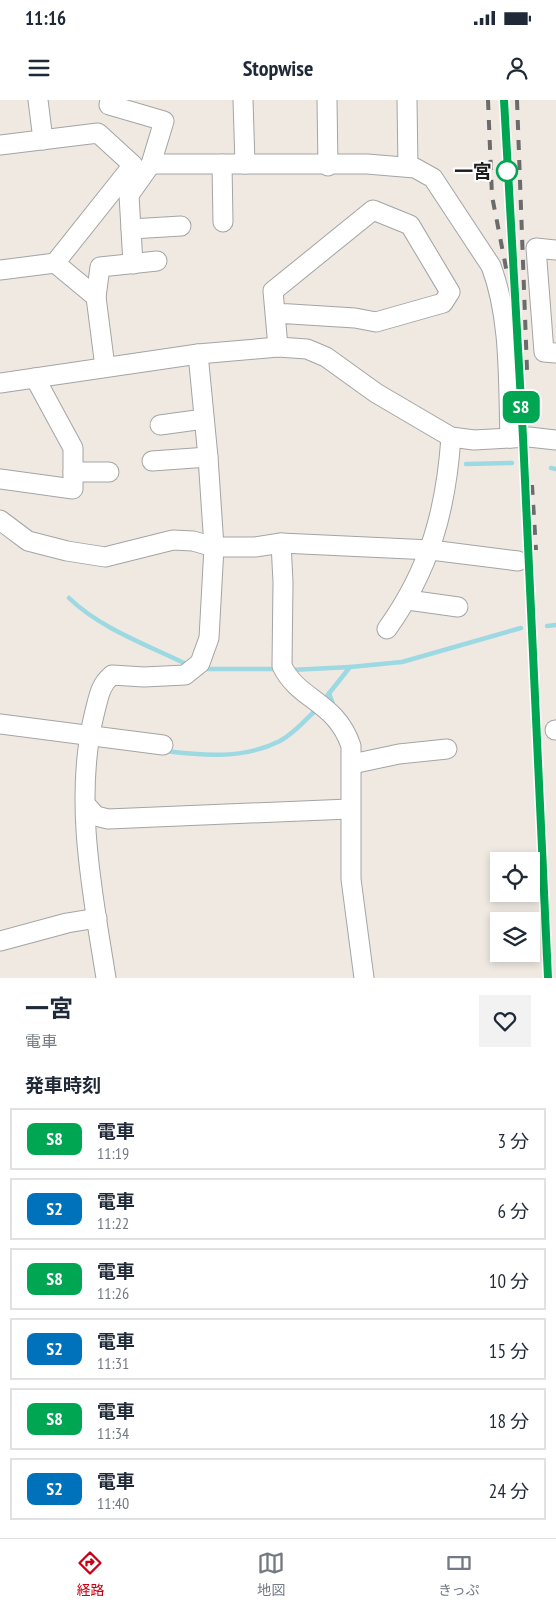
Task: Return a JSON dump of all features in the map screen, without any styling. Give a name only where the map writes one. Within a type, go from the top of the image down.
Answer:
[{"type":"street","points":[[38,100],[43,140]]},
{"type":"street","points":[[110,100],[109,105],[164,120],[151,164],[129,195],[134,264]]},
{"type":"street","points":[[243,100],[245,164]]},
{"type":"street","points":[[326,100],[328,166]]},
{"type":"street","points":[[407,100],[408,167]]},
{"type":"street","points":[[0,145],[98,133],[133,165],[55,263],[0,270]]},
{"type":"street","points":[[151,164],[328,166],[367,164],[408,167],[432,178],[491,266],[497,282],[508,371],[510,438]]},
{"type":"street","points":[[222,164],[223,222]]},
{"type":"street","points":[[275,313],[355,318],[376,322],[443,303],[450,292],[410,225],[373,210],[273,291],[278,347]]},
{"type":"street","points":[[131,229],[181,226]]},
{"type":"street","points":[[556,250],[536,248],[544,352],[556,353]]},
{"type":"street","points":[[105,368],[96,297],[100,267],[157,261]]},
{"type":"street","points":[[55,263],[96,297]]},
{"type":"street","points":[[0,383],[198,354],[278,347],[307,349],[326,357],[376,393],[451,437],[474,440],[529,437],[556,440]]},
{"type":"street","points":[[106,978],[89,865],[85,791],[89,734],[102,683],[112,675],[144,677],[185,675],[200,663],[210,638],[214,547],[198,354]]},
{"type":"street","points":[[0,479],[73,489],[74,448],[35,378]]},
{"type":"street","points":[[160,425],[204,419]]},
{"type":"street","points":[[387,630],[408,600],[430,550],[448,478],[451,437]]},
{"type":"street","points":[[152,461],[208,457]]},
{"type":"street","points":[[73,472],[109,472]]},
{"type":"street","points":[[0,520],[28,541],[68,551],[106,557],[173,540],[193,541],[214,547],[255,547],[281,543],[430,550],[518,560]]},
{"type":"street","points":[[281,543],[283,582],[282,666],[288,679],[334,714],[345,729],[351,746],[352,764],[347,809],[351,879],[364,978]]},
{"type":"street","points":[[408,600],[458,607]]},
{"type":"street","points":[[0,724],[163,745]]},
{"type":"street","points":[[352,764],[399,754],[447,749]]},
{"type":"street","points":[[87,806],[96,816],[108,819],[347,809]]},
{"type":"street","points":[[0,941],[67,923],[97,918]]},
{"type":"waterway","points":[[466,464],[512,463]]},
{"type":"waterway","points":[[551,468],[556,469]]},
{"type":"waterway","points":[[69,598],[81,609],[109,627],[184,663]]},
{"type":"waterway","points":[[547,626],[556,625]]},
{"type":"waterway","points":[[323,701],[350,667],[402,662],[521,628]]},
{"type":"waterway","points":[[291,670],[350,667]]},
{"type":"waterway","points":[[203,669],[274,669]]},
{"type":"waterway","points":[[329,693],[334,707]]},
{"type":"waterway","points":[[166,751],[210,755],[252,751],[285,738],[318,708]]},
{"type":"railway","points":[[488,100],[492,196],[508,278]]},
{"type":"railway","points":[[504,100],[523,437],[548,978]]},
{"type":"railway","points":[[517,100],[527,370]]},
{"type":"railway","points":[[532,485],[536,550]]},
{"type":"train","name":"S8","points":[[504,100],[523,437],[548,978]]},
{"type":"place","name":"一宮","points":[[507,171]]}]
